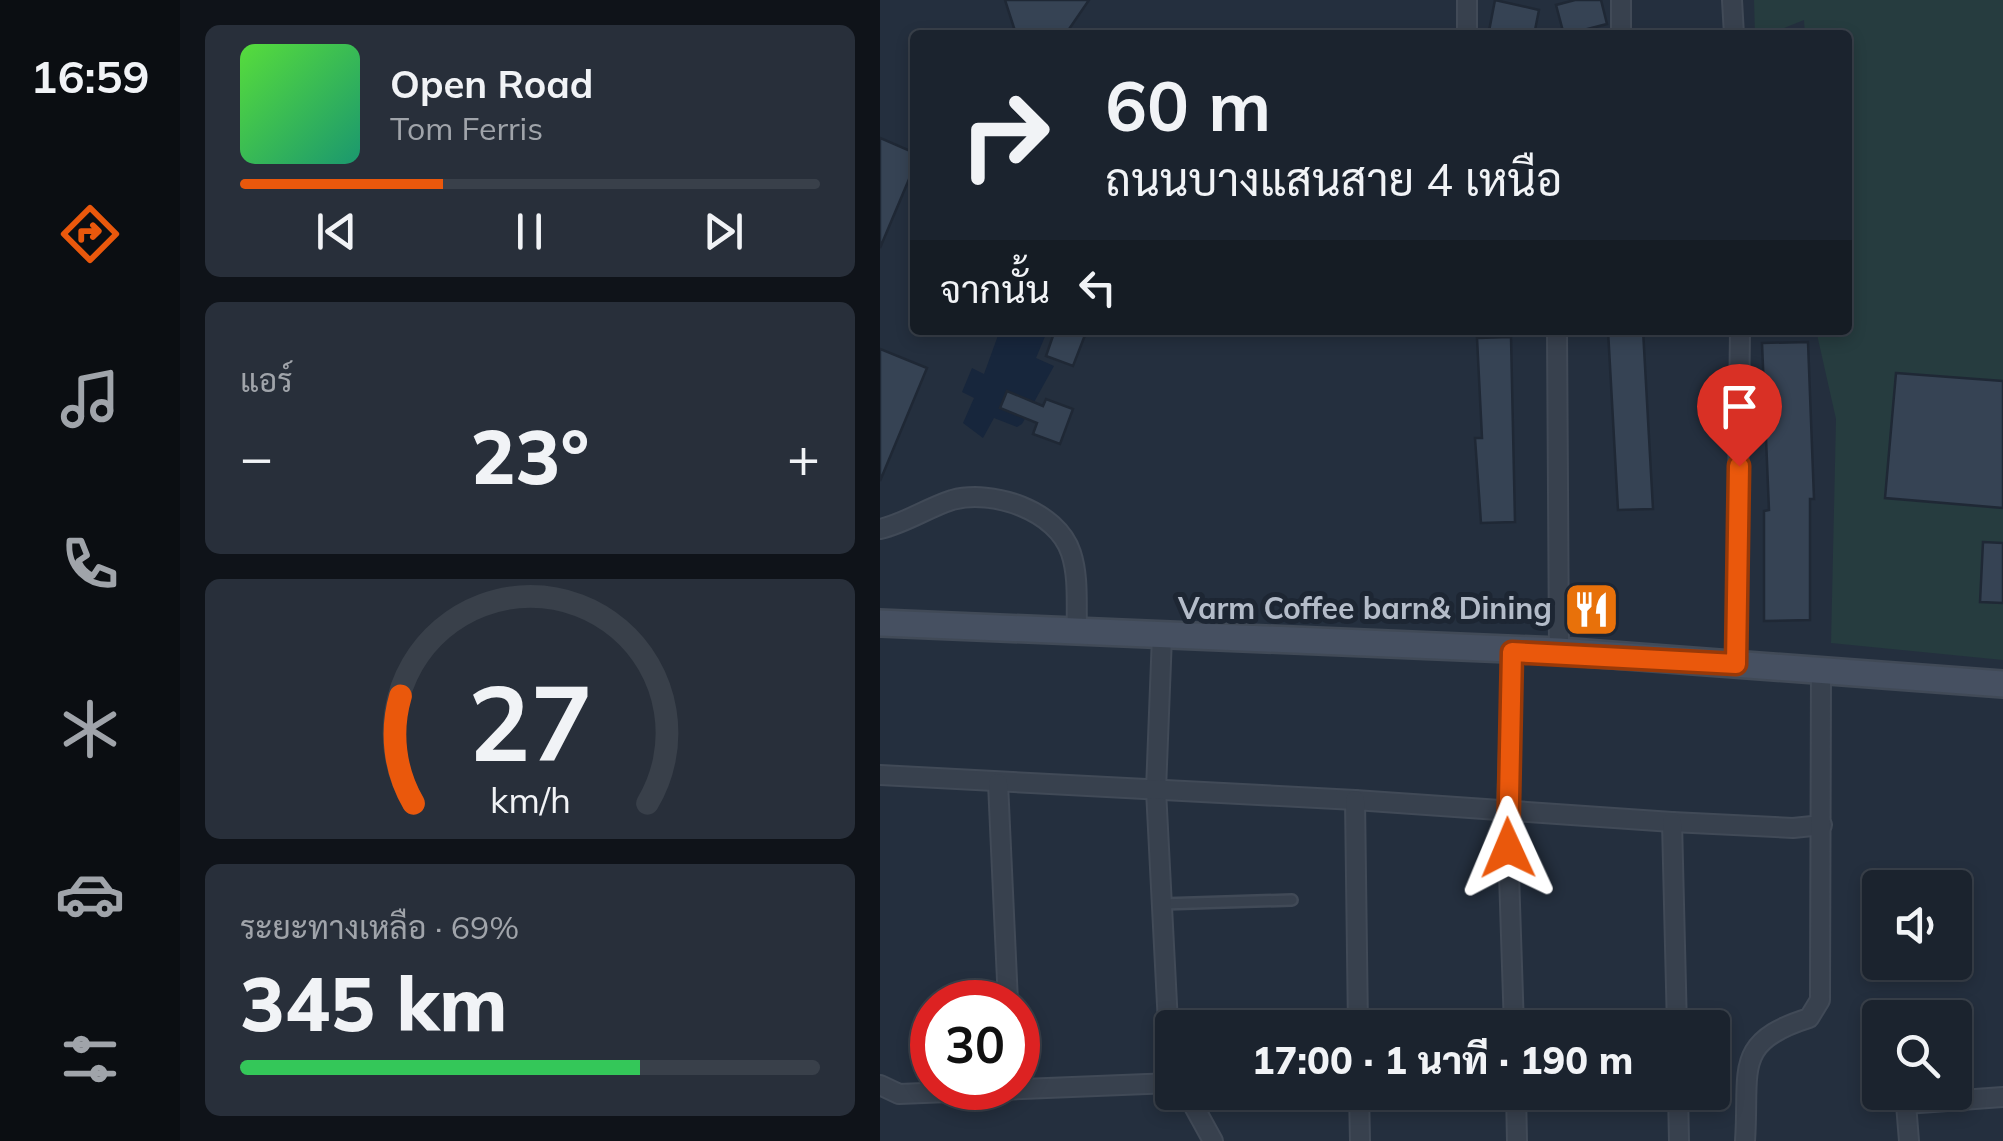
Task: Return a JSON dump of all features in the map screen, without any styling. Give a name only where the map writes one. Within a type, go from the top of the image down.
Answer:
[{"type":"street","points":[[1466,0],[1468,30]]},
{"type":"street","points":[[1621,0],[1622,30]]},
{"type":"street","points":[[1732,0],[1734,30]]},
{"type":"street","points":[[1557,335],[1559,651]]},
{"type":"street","points":[[1736,664],[1740,335]]},
{"type":"street","points":[[880,529],[904,523],[954,499],[1002,499],[1030,511],[1058,531],[1070,549],[1070,629]]},
{"type":"street","points":[[880,623],[1559,651],[2003,684]]},
{"type":"street","points":[[1162,636],[1156,790],[1159,904],[1169,1010]]},
{"type":"street","points":[[1512,652],[1508,812],[1514,1010]]},
{"type":"street","points":[[1744,1141],[1754,1048],[1773,1029],[1809,1018],[1820,1000],[1820,672]]},
{"type":"street","points":[[880,775],[1356,800],[1672,822],[1793,828],[1822,825]]},
{"type":"street","points":[[998,783],[1007,980]]},
{"type":"street","points":[[1356,800],[1358,1010]]},
{"type":"street","points":[[1672,822],[1677,1010]]},
{"type":"street","points":[[880,1085],[899,1094],[910,1094]]},
{"type":"street","points":[[1040,1088],[1155,1086]]},
{"type":"street","points":[[1909,1141],[1906,1104],[2003,1097]]},
{"type":"street","points":[[1192,1110],[1212,1141]]},
{"type":"street","points":[[1359,1110],[1360,1141]]},
{"type":"street","points":[[1517,1110],[1518,1141]]},
{"type":"street","points":[[1678,1110],[1679,1141]]},
{"type":"lane","points":[[1159,904],[1292,900]]},
{"type":"green space","points":[[1754,0],[2003,0],[2003,660],[1831,643],[1836,419],[1817,335],[1852,335],[1852,30],[1805,30],[1804,20],[1779,30],[1755,30]]},
{"type":"water","points":[[998,335],[1046,335],[1036,358],[1054,366],[1022,424],[1017,427],[994,418],[983,438],[963,423],[974,398],[962,392],[972,368],[984,374]]},
{"type":"building","points":[[1005,0],[1089,0],[1068,30],[1015,30]]},
{"type":"building","points":[[1495,0],[1539,10],[1535,30],[1489,30]]},
{"type":"building","points":[[1601,0],[1607,24],[1563,30],[1556,5]]},
{"type":"building","points":[[880,138],[910,151],[910,177],[880,248]]},
{"type":"building","points":[[1053,335],[1085,335],[1073,366],[1046,356]]},
{"type":"building","points":[[1608,335],[1643,335],[1653,509],[1618,510]]},
{"type":"building","points":[[1511,337],[1515,522],[1481,523],[1475,438],[1482,438],[1477,338]]},
{"type":"building","points":[[1808,342],[1814,499],[1810,499],[1810,620],[1764,621],[1764,511],[1769,510],[1762,343]]},
{"type":"building","points":[[880,349],[927,368],[880,481]]},
{"type":"building","points":[[1896,373],[2003,381],[2003,508],[1885,498]]},
{"type":"building","points":[[1007,391],[1043,406],[1046,399],[1073,409],[1060,444],[1033,434],[1037,423],[1000,408]]},
{"type":"building","points":[[1983,542],[2003,543],[2003,603],[1980,602]]},
{"type":"place","name":"Varm Coffee barn& Dining","points":[[1591,609]]},
{"type":"route","points":[[1508,848],[1512,652],[1559,651],[1736,664],[1739,466]]}]
